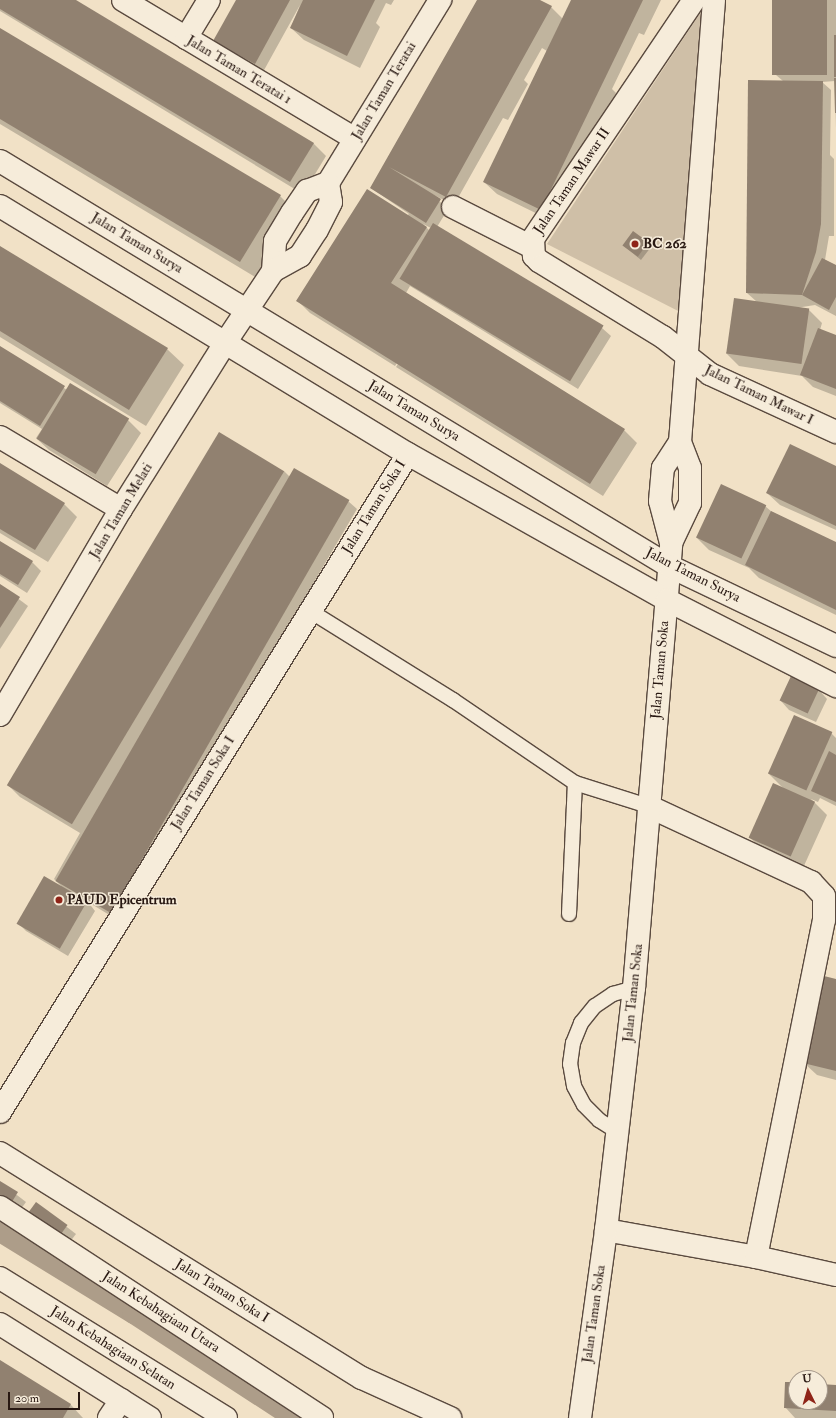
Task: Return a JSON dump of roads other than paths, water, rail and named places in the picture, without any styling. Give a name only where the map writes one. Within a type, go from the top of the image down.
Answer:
[{"type":"street","name":"Jalan Taman Teratai 1","points":[[123,0],[355,139]]},
{"type":"street","points":[[186,38],[209,0]]},
{"type":"street","name":"Jalan Taman Teratai","points":[[328,183],[440,0]]},
{"type":"street","name":"Jalan Taman Mawar II","points":[[685,354],[663,337],[539,262],[534,256],[532,247],[533,239],[694,0]]},
{"type":"street","points":[[671,543],[690,503],[690,468],[680,442],[685,354],[714,0]]},
{"type":"street","name":"Jalan Taman Surya","points":[[0,162],[669,566],[836,646]]},
{"type":"street","points":[[247,310],[273,271],[300,256],[317,230],[332,202],[328,183],[307,191],[292,213],[275,241],[273,271]]},
{"type":"street","points":[[0,206],[408,454],[667,600],[836,686]]},
{"type":"street","points":[[453,207],[532,247]]},
{"type":"street","name":"Jalan Taman Melati","points":[[0,715],[121,509],[247,310]]},
{"type":"street","name":"Jalan Taman Mawar I","points":[[685,354],[710,374],[836,432]]},
{"type":"street","points":[[0,436],[121,509]]},
{"type":"street","points":[[671,543],[660,501],[663,468],[680,442]]},
{"type":"street","name":"Jalan Taman Soka I","points":[[0,1112],[408,454]]},
{"type":"street","name":"Jalan Taman Soka","points":[[580,1418],[606,1230],[634,988],[671,543]]},
{"type":"street","points":[[648,806],[811,882],[824,896],[824,920],[756,1257]]},
{"type":"street","name":"Jalan Taman Soka I","points":[[0,1153],[362,1378],[450,1418]]},
{"type":"street","name":"Jalan Kebahagiaan Utara","points":[[0,1207],[322,1418]]},
{"type":"street","points":[[606,1230],[756,1257],[836,1275]]},
{"type":"street","name":"Jalan Kebahagiaan Selatan","points":[[0,1278],[226,1418]]},
{"type":"street","points":[[0,1324],[150,1418]]},
{"type":"street","points":[[110,1418],[121,1400]]},
{"type":"lane","points":[[310,610],[453,700],[575,783],[648,806]]},
{"type":"lane","points":[[569,914],[575,783]]},
{"type":"lane","points":[[618,1132],[599,1120],[584,1105],[574,1086],[570,1064],[576,1036],[582,1023],[595,1006],[613,994],[634,988]]},
{"type":"waterway","points":[[0,1229],[134,1311],[298,1418]]},
{"type":"place","name":"BC 262","points":[[635,244]]},
{"type":"place","name":"PAUD Epicentrum","points":[[59,900]]}]
